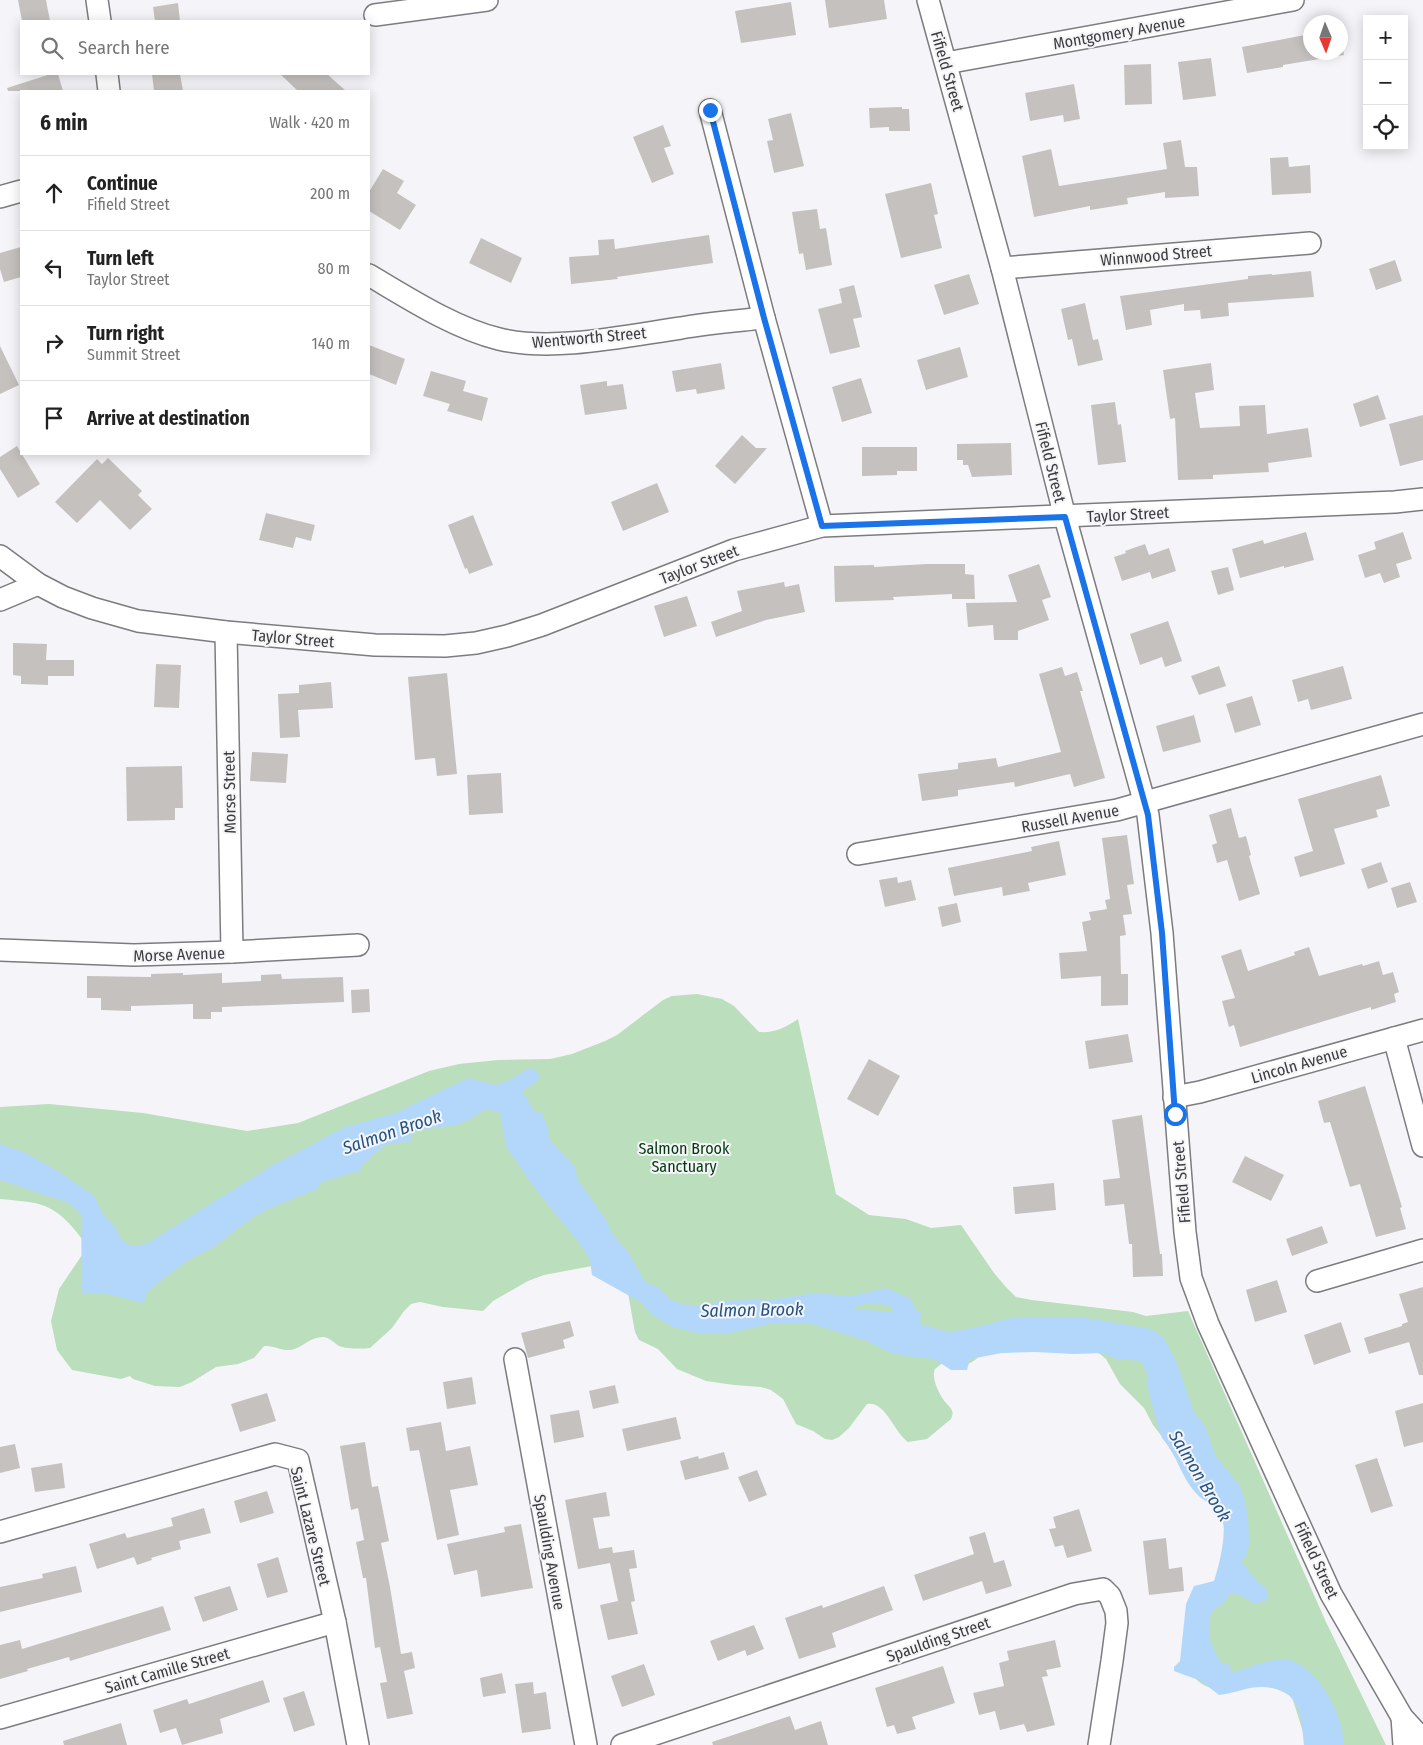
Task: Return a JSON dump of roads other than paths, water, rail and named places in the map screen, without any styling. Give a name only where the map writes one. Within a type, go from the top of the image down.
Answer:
[{"type":"street","points":[[97,0],[100,20]]},
{"type":"street","points":[[375,15],[487,0]]},
{"type":"street","name":"Fifield Street","points":[[928,0],[1002,268],[1065,517],[1146,802],[1162,933],[1174,1097],[1191,1278],[1202,1310],[1332,1594],[1402,1716],[1423,1740]]},
{"type":"street","name":"Montgomery Avenue","points":[[946,63],[1293,0]]},
{"type":"street","points":[[107,75],[109,90]]},
{"type":"street","points":[[710,110],[764,318],[822,526]]},
{"type":"street","points":[[0,197],[20,191]]},
{"type":"street","name":"Winnwood Street","points":[[1002,268],[1310,243]]},
{"type":"street","name":"Wentworth Street","points":[[370,276],[460,325],[499,339],[524,342],[548,343],[610,338],[689,326],[764,318]]},
{"type":"street","name":"Taylor Street","points":[[0,556],[38,584],[64,597],[114,615],[138,620],[226,632],[412,647],[445,646],[476,643],[542,625],[734,550],[822,526],[1065,517],[1395,502],[1423,499]]},
{"type":"street","points":[[0,600],[38,584]]},
{"type":"street","name":"Morse Street","points":[[226,632],[232,952]]},
{"type":"street","name":"Russell Avenue","points":[[858,854],[1102,813],[1423,724]]},
{"type":"street","name":"Morse Avenue","points":[[0,950],[134,956],[358,944]]},
{"type":"street","name":"Lincoln Avenue","points":[[1174,1097],[1200,1092],[1423,1030]]},
{"type":"street","points":[[1394,1038],[1423,1146]]},
{"type":"street","points":[[1317,1281],[1423,1250]]},
{"type":"street","name":"Spaulding Avenue","points":[[515,1360],[586,1745]]},
{"type":"street","name":"Saint Lazare Street","points":[[0,1532],[274,1454],[298,1460],[335,1622],[358,1745]]},
{"type":"street","name":"Spaulding Street","points":[[622,1745],[1074,1594],[1103,1590],[1110,1596],[1116,1611],[1117,1623],[1099,1745]]},
{"type":"street","name":"Saint Camille Street","points":[[0,1718],[335,1622]]},
{"type":"street","name":"Fifield Street","points":[[1402,1716],[1404,1745]]},
{"type":"water","name":"Salmon Brook","points":[[529,1068],[538,1072],[539,1080],[523,1090],[523,1093],[535,1112],[542,1113],[548,1129],[549,1139],[575,1167],[578,1180],[607,1221],[611,1232],[628,1252],[645,1282],[658,1287],[669,1299],[683,1304],[700,1306],[720,1301],[776,1299],[814,1293],[851,1296],[886,1288],[911,1299],[915,1309],[921,1313],[920,1324],[949,1332],[982,1326],[1014,1317],[1081,1317],[1151,1329],[1163,1337],[1176,1361],[1194,1412],[1205,1426],[1215,1455],[1239,1485],[1242,1492],[1248,1514],[1249,1544],[1246,1556],[1241,1561],[1256,1580],[1267,1589],[1267,1600],[1255,1604],[1240,1595],[1231,1593],[1222,1604],[1211,1612],[1209,1634],[1212,1644],[1221,1663],[1229,1664],[1230,1670],[1234,1672],[1262,1663],[1284,1659],[1301,1665],[1320,1683],[1335,1708],[1343,1733],[1344,1745],[1304,1745],[1302,1723],[1296,1705],[1291,1697],[1284,1692],[1274,1688],[1261,1687],[1219,1695],[1201,1681],[1174,1671],[1174,1667],[1180,1661],[1186,1604],[1194,1586],[1214,1581],[1220,1560],[1224,1528],[1223,1521],[1214,1504],[1206,1501],[1192,1489],[1162,1437],[1150,1397],[1146,1371],[1141,1361],[1117,1359],[1101,1353],[1002,1353],[970,1359],[967,1370],[951,1370],[934,1359],[889,1352],[867,1341],[812,1324],[768,1324],[730,1333],[703,1334],[673,1327],[651,1314],[642,1303],[592,1275],[590,1260],[579,1243],[533,1186],[506,1146],[500,1113],[491,1110],[482,1111],[470,1120],[460,1124],[412,1133],[411,1141],[385,1145],[364,1163],[359,1171],[321,1182],[317,1189],[268,1209],[252,1218],[214,1247],[192,1258],[168,1275],[147,1292],[144,1303],[107,1294],[82,1292],[81,1215],[69,1203],[0,1180],[0,1144],[26,1153],[61,1173],[94,1196],[103,1214],[115,1227],[121,1239],[131,1246],[146,1244],[273,1165],[345,1127],[395,1113],[468,1078],[496,1085],[510,1080]],"holes":[[[869,1303],[889,1305],[894,1312],[855,1309],[854,1307]]]},
{"type":"park label","name":"Salmon Brook Sanctuary","points":[[684,1157]]}]
